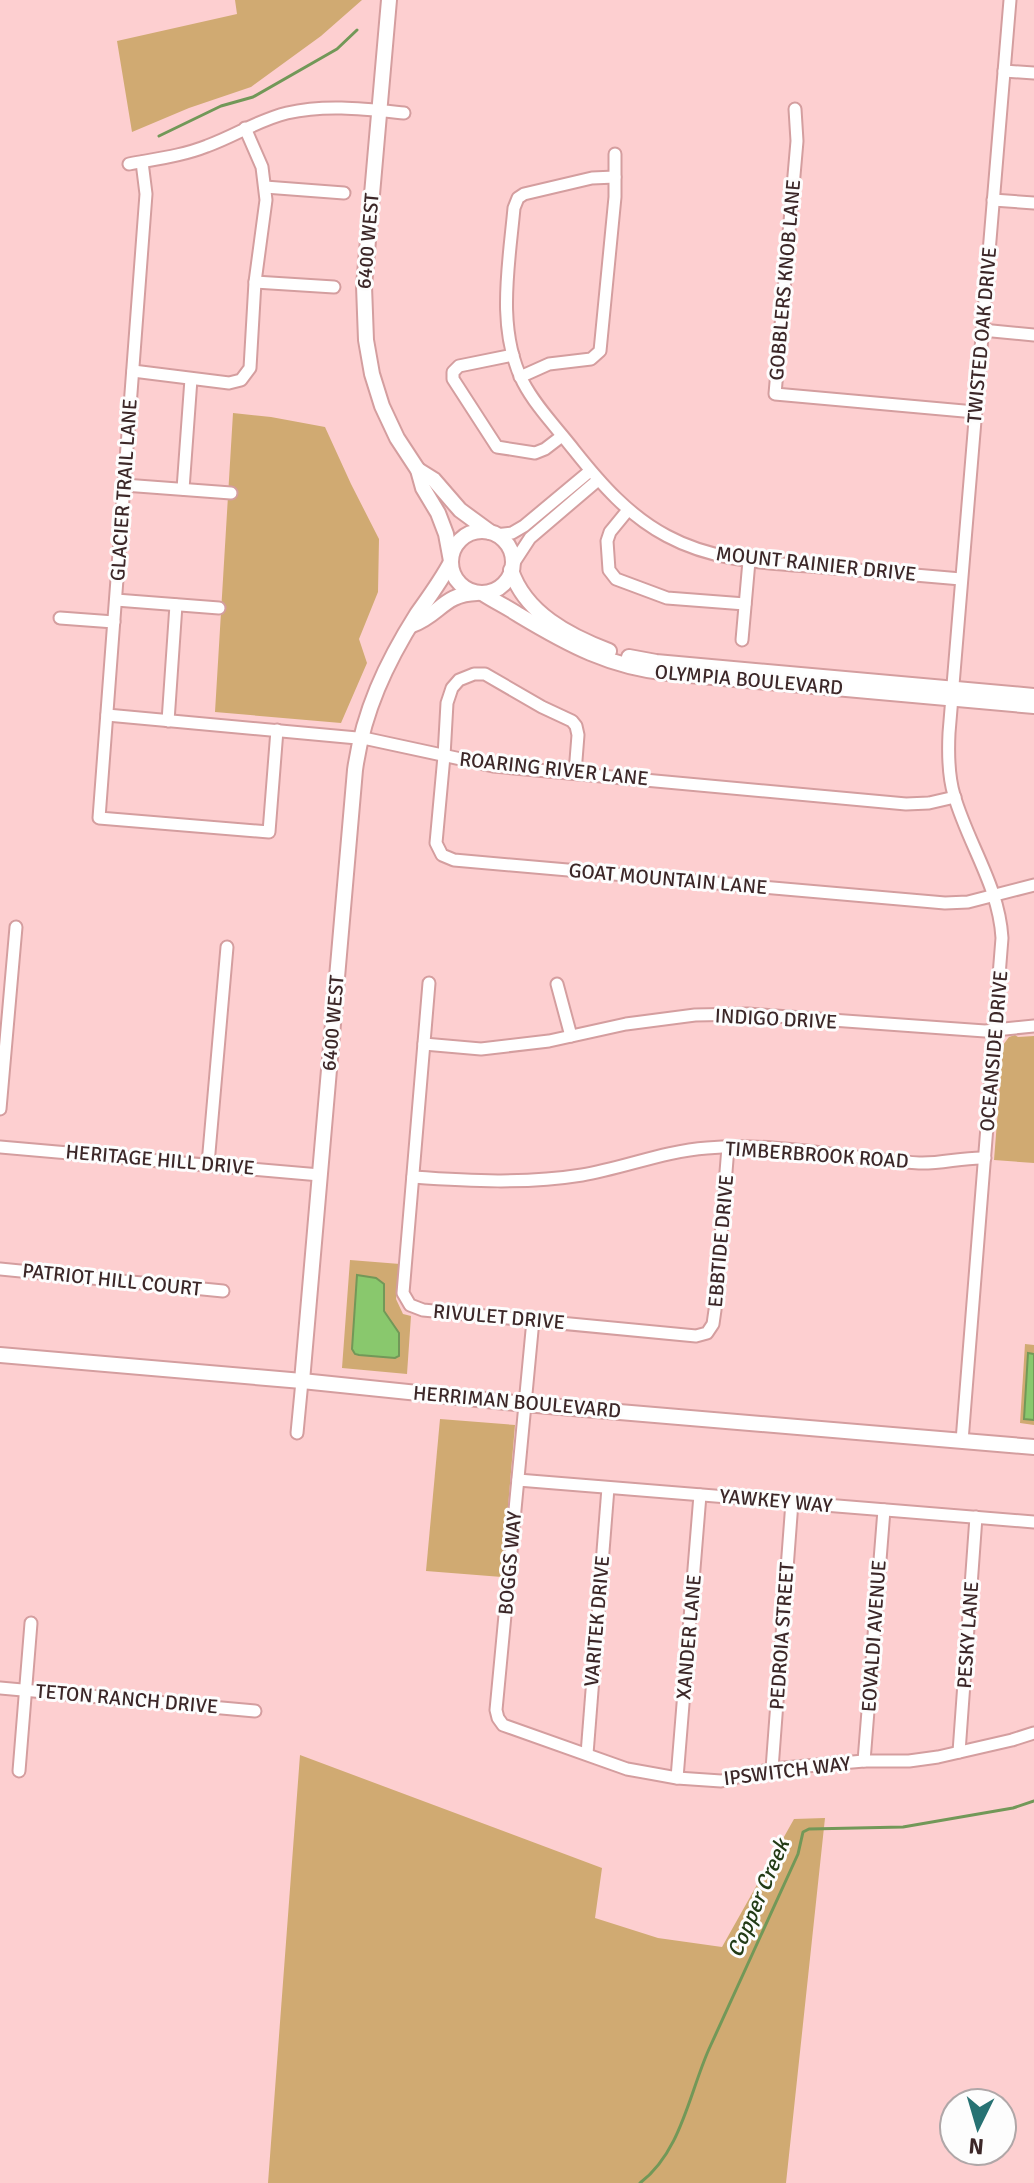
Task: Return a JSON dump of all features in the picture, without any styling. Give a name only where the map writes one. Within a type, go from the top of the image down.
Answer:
[{"type":"street","name":"6400 WEST","points":[[297,1433],[360,738],[382,674],[451,561],[443,523],[382,406],[366,340],[364,286],[389,0]]},
{"type":"street","name":"TWISTED OAK DRIVE","points":[[954,670],[1010,0]]},
{"type":"street","points":[[1004,71],[1034,73]]},
{"type":"street","points":[[129,164],[198,149],[273,117],[306,110],[338,108],[404,113]]},
{"type":"street","name":"GOBBLERS KNOB LANE","points":[[795,109],[797,141],[775,394],[975,412]]},
{"type":"street","points":[[133,371],[229,383],[241,380],[250,368],[255,282],[266,200],[262,167],[245,128]]},
{"type":"street","points":[[520,377],[549,364],[591,359],[600,351],[615,154]]},
{"type":"street","name":"GLACIER TRAIL LANE","points":[[142,162],[146,194],[99,818],[269,832],[277,730]]},
{"type":"street","name":"MOUNT RAINIER DRIVE","points":[[615,177],[592,178],[524,194],[516,201],[506,301],[513,355],[520,377],[528,392],[594,475],[628,510],[652,527],[682,544],[718,556],[961,579]]},
{"type":"street","points":[[265,187],[344,193]]},
{"type":"street","points":[[993,200],[1034,203]]},
{"type":"street","points":[[255,282],[334,287]]},
{"type":"street","points":[[982,330],[1034,335]]},
{"type":"street","points":[[513,355],[459,366],[453,372],[455,382],[497,447],[535,453],[562,436]]},
{"type":"street","points":[[183,489],[191,379]]},
{"type":"street","name":"6400 WEST","points":[[418,470],[434,480],[460,510],[494,534]]},
{"type":"street","points":[[594,475],[520,550],[510,576],[502,586],[491,592],[479,593],[461,585],[451,561],[455,548],[463,538],[474,533],[512,533],[594,475]]},
{"type":"street","points":[[124,485],[231,493]]},
{"type":"street","points":[[628,510],[610,532],[607,541],[609,570],[616,579],[667,598],[745,604]]},
{"type":"street","points":[[494,534],[509,547],[512,567]]},
{"type":"street","points":[[742,640],[749,561]]},
{"type":"street","name":"OLYMPIA BOULEVARD","points":[[512,567],[523,597],[547,618],[583,640],[625,656],[1034,706]]},
{"type":"street","name":"6400 WEST","points":[[412,625],[453,597],[479,593]]},
{"type":"street","name":"OLYMPIA BOULEVARD","points":[[479,593],[573,646],[602,659],[636,668],[952,694],[1034,696]]},
{"type":"street","points":[[116,600],[219,608]]},
{"type":"street","points":[[168,721],[176,605]]},
{"type":"street","points":[[60,618],[114,622]]},
{"type":"street","name":"OCEANSIDE DRIVE","points":[[954,670],[949,760],[955,797],[995,895],[1002,938],[962,1441]]},
{"type":"street","name":"GOAT MOUNTAIN LANE","points":[[575,773],[578,735],[574,723],[521,696],[491,676],[479,673],[464,677],[449,694],[447,703],[436,843],[439,852],[450,859],[945,903],[968,902],[1034,885]]},
{"type":"street","name":"ROARING RIVER LANE","points":[[107,715],[360,738],[483,765],[913,804],[955,797]]},
{"type":"street","points":[[0,1109],[16,927]]},
{"type":"street","points":[[208,1164],[227,947]]},
{"type":"street","name":"RIVULET DRIVE","points":[[429,983],[403,1293],[410,1305],[423,1310],[696,1336],[707,1333]]},
{"type":"street","points":[[557,984],[571,1036]]},
{"type":"street","name":"INDIGO DRIVE","points":[[424,1044],[481,1049],[549,1041],[626,1024],[695,1015],[748,1014],[995,1031],[1034,1026]]},
{"type":"street","name":"HERITAGE HILL DRIVE","points":[[0,1147],[320,1175]]},
{"type":"street","name":"TIMBERBROOK ROAD","points":[[413,1177],[533,1181],[586,1174],[681,1151],[728,1147],[923,1164],[985,1158]]},
{"type":"street","name":"EBBTIDE DRIVE","points":[[707,1333],[713,1324],[715,1310],[728,1147]]},
{"type":"street","name":"PATRIOT HILL COURT","points":[[0,1269],[223,1291]]},
{"type":"street","name":"BOGGS WAY","points":[[500,1721],[496,1710],[533,1320]]},
{"type":"street","name":"HERRIMAN BOULEVARD","points":[[0,1355],[1034,1447]]},
{"type":"street","name":"YAWKEY WAY","points":[[518,1480],[1034,1522]]},
{"type":"street","name":"VARITEK DRIVE","points":[[587,1754],[608,1488]]},
{"type":"street","name":"XANDER LANE","points":[[677,1778],[700,1495]]},
{"type":"street","name":"PEDROIA STREET","points":[[772,1769],[792,1502]]},
{"type":"street","name":"EOVALDI AVENUE","points":[[864,1761],[884,1510]]},
{"type":"street","name":"PESKY LANE","points":[[959,1752],[976,1517]]},
{"type":"street","points":[[19,1771],[31,1623]]},
{"type":"street","name":"TETON RANCH DRIVE","points":[[0,1688],[255,1711]]},
{"type":"street","name":"IPSWITCH WAY","points":[[500,1721],[511,1729],[556,1742],[622,1768],[677,1778],[721,1781],[772,1769],[864,1761],[909,1761],[1034,1733]]},
{"type":"shaded area","points":[[235,0],[362,0],[321,36],[251,87],[132,132],[117,41],[237,14]]},
{"type":"shaded area","points":[[233,413],[325,427],[379,539],[378,592],[359,639],[367,663],[341,723],[215,712]]},
{"type":"shaded area","points":[[1015,1035],[1034,1036],[1034,1163],[994,1160],[1003,1045]]},
{"type":"shaded area","points":[[350,1260],[400,1264],[396,1299],[403,1314],[411,1316],[407,1374],[342,1368]]},
{"type":"shaded area","points":[[357,1275],[376,1278],[384,1284],[384,1311],[399,1333],[399,1356],[395,1358],[359,1355],[352,1349]]},
{"type":"shaded area","points":[[1025,1344],[1034,1345],[1034,1425],[1020,1423]]},
{"type":"shaded area","points":[[1028,1353],[1034,1354],[1034,1420],[1024,1419]]},
{"type":"shaded area","points":[[440,1419],[515,1425],[502,1577],[426,1571]]},
{"type":"shaded area","points":[[300,1755],[602,1868],[595,1918],[658,1938],[722,1947],[794,1819],[825,1818],[786,2183],[268,2183]]},
{"type":"waterway","points":[[159,136],[221,106],[253,97],[337,49],[357,30]]},
{"type":"waterway","name":"Copper Creek","points":[[640,2183],[654,2170],[675,2139],[709,2049],[798,1854],[803,1832],[809,1829],[903,1827],[1013,1808],[1034,1801]]}]
